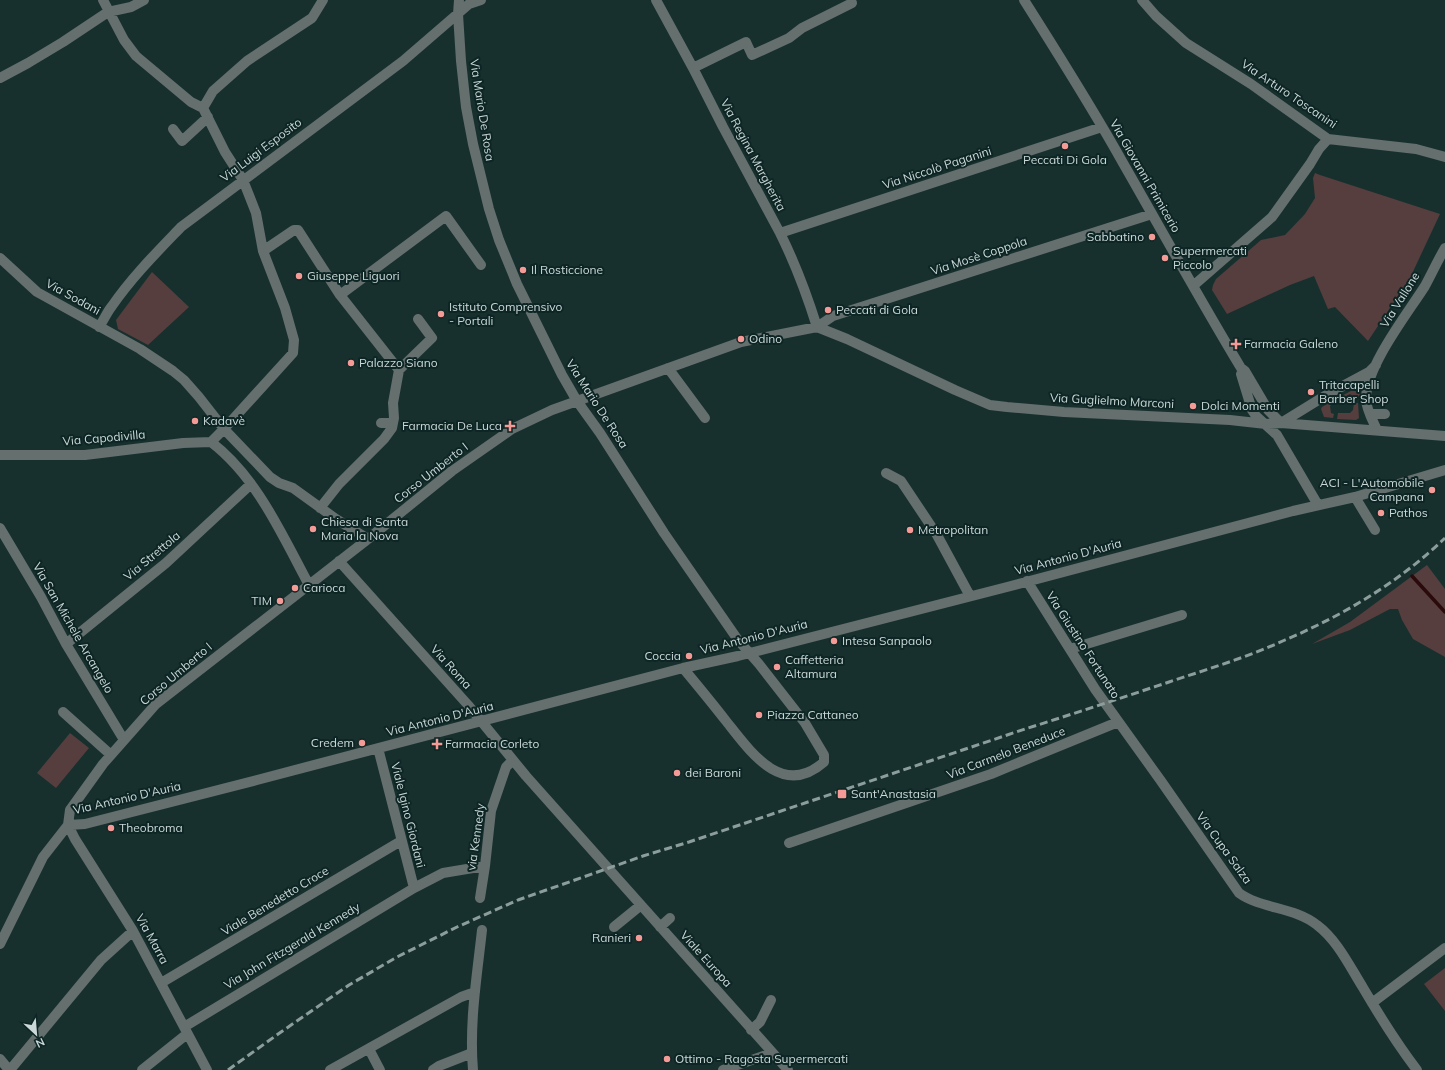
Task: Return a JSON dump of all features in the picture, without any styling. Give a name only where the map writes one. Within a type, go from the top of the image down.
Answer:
[{"type":"street","points":[[103,0],[108,12],[129,48],[136,56],[174,86],[191,102],[206,112],[225,152],[243,180],[256,213],[263,251],[286,308],[294,340],[293,353],[211,442],[230,458],[251,484],[272,518],[309,585]]},
{"type":"street","points":[[0,78],[63,42],[108,12],[131,7],[144,0]]},
{"type":"street","points":[[173,129],[182,141],[206,112],[213,91],[247,61],[312,18],[323,0]]},
{"type":"street","name":"Via Mario De Rosa","points":[[459,0],[458,14],[461,61],[466,107],[476,158],[499,240],[517,284],[562,376],[577,401],[600,432],[664,533],[738,640],[805,723],[824,756],[824,762],[804,774],[788,775],[768,768],[751,751],[683,668]]},
{"type":"street","name":"Via Luigi Esposito","points":[[99,327],[111,307],[128,285],[149,260],[181,227],[403,61],[469,4],[481,0]]},
{"type":"street","name":"Via Regina Margherita","points":[[656,0],[789,251],[811,307],[817,327]]},
{"type":"street","name":"Via Giovanni Primicerio","points":[[1024,0],[1102,127],[1241,368],[1245,371],[1268,410],[1281,423]]},
{"type":"street","name":"Via Arturo Toscanini","points":[[1142,0],[1166,26],[1186,43],[1251,84],[1328,139],[1416,149],[1445,157]]},
{"type":"street","points":[[693,68],[746,42],[752,55],[789,38],[802,28],[852,3]]},
{"type":"street","name":"Via Niccolò Paganini","points":[[780,233],[1102,127]]},
{"type":"street","points":[[1193,286],[1272,216],[1302,176],[1319,148],[1328,139]]},
{"type":"street","name":"Via Mosè Coppola","points":[[817,327],[833,316],[1152,214]]},
{"type":"street","points":[[340,295],[446,216],[481,265]]},
{"type":"street","points":[[263,251],[294,230],[298,230],[340,295],[399,370]]},
{"type":"street","name":"Via Vallone","points":[[1377,430],[1370,414],[1366,398],[1369,382],[1392,335],[1425,286],[1445,248]]},
{"type":"street","name":"Via Sodani","points":[[0,258],[37,292],[157,359],[184,380],[224,429],[270,477],[279,483],[293,488],[320,508],[368,539]]},
{"type":"street","points":[[320,508],[339,484],[384,439],[392,428],[394,418],[393,403],[399,370],[432,338],[418,319]]},
{"type":"street","name":"Corso Umberto I","points":[[68,825],[70,810],[103,764],[156,704],[368,539],[452,471],[512,429],[552,410],[742,342],[817,327]]},
{"type":"street","name":"Via Guglielmo Marconi","points":[[817,327],[847,339],[990,405],[1008,408],[1064,412],[1242,421],[1266,424],[1281,423],[1445,436]]},
{"type":"street","name":"Via Vallone","points":[[1281,423],[1328,394],[1369,372],[1376,365]]},
{"type":"street","points":[[668,368],[706,418]]},
{"type":"street","name":"Via Giovanni Primicerio","points":[[1241,368],[1252,410]]},
{"type":"street","points":[[1242,421],[1252,410],[1256,416],[1277,435],[1318,505]]},
{"type":"street","points":[[1370,414],[1385,414]]},
{"type":"street","points":[[381,423],[393,423]]},
{"type":"street","name":"Via Capodivilla","points":[[0,455],[85,456],[183,443],[211,442]]},
{"type":"street","name":"Via Antonio D'Auria","points":[[68,825],[85,824],[482,722],[683,668],[750,653],[1318,505],[1355,497],[1445,470]]},
{"type":"street","points":[[886,473],[901,481],[937,535],[970,596]]},
{"type":"street","name":"Via Strettola","points":[[66,644],[166,562],[251,484]]},
{"type":"street","points":[[1355,497],[1375,530]]},
{"type":"street","name":"Via San Michele Arcangelo","points":[[0,528],[42,597],[66,644],[124,740]]},
{"type":"street","name":"Via Roma","points":[[339,561],[482,722],[513,760],[605,865]]},
{"type":"street","name":"Via Giustino Fortunato","points":[[1027,581],[1094,689],[1118,722]]},
{"type":"street","points":[[1070,649],[1182,615]]},
{"type":"street","points":[[63,712],[111,755]]},
{"type":"street","name":"Via Carmelo Beneduce","points":[[789,843],[992,774],[1118,722]]},
{"type":"street","name":"Via Cupa Salza","points":[[1118,722],[1239,893],[1254,901],[1306,917],[1328,934],[1417,1070]]},
{"type":"street","name":"Viale Igino Giordani","points":[[378,748],[414,888]]},
{"type":"street","name":"via Kennedy","points":[[480,898],[485,866],[490,811],[506,767],[513,760]]},
{"type":"street","points":[[0,944],[43,857],[68,825]]},
{"type":"street","name":"Via Marra","points":[[68,825],[75,839],[133,931],[207,1070]]},
{"type":"street","name":"Viale Benedetto Croce","points":[[161,983],[402,841]]},
{"type":"street","name":"Viale Europa","points":[[605,865],[788,1070]]},
{"type":"street","name":"Via John Fitzgerald Kennedy","points":[[142,1070],[186,1031],[414,888],[443,873],[485,866]]},
{"type":"street","points":[[614,927],[640,905]]},
{"type":"street","points":[[660,927],[670,918]]},
{"type":"street","points":[[473,1070],[472,1053],[475,992],[482,930]]},
{"type":"street","points":[[0,1058],[10,1070],[101,960],[133,931]]},
{"type":"street","points":[[1372,1003],[1445,948]]},
{"type":"street","points":[[330,1070],[461,997],[475,992]]},
{"type":"street","points":[[751,1030],[760,1022],[771,1000]]},
{"type":"street","points":[[369,1049],[380,1070]]},
{"type":"street","points":[[433,1070],[472,1053]]},
{"type":"street","points":[[722,1070],[772,1053]]},
{"type":"shaded area","points":[[1315,173],[1440,214],[1410,278],[1368,341],[1335,307],[1328,309],[1314,276],[1290,285],[1227,314],[1212,290],[1216,279],[1261,240],[1285,235],[1305,214],[1315,198],[1313,178]]},
{"type":"shaded area","points":[[152,272],[189,307],[148,345],[118,329],[116,320]]},
{"type":"shaded area","points":[[1360,386],[1362,387],[1359,397],[1355,398],[1350,394],[1339,400],[1338,398]]},
{"type":"shaded area","points":[[1334,400],[1335,402],[1330,406],[1331,413],[1334,414],[1333,418],[1324,417],[1321,409],[1322,407]]},
{"type":"shaded area","points":[[1354,403],[1358,403],[1359,418],[1356,420],[1337,419],[1338,413],[1350,413],[1353,410]]},
{"type":"shaded area","points":[[1427,565],[1445,589],[1445,657],[1413,639],[1402,620],[1398,609],[1390,609],[1350,630],[1312,644],[1350,622]]},
{"type":"shaded area","points":[[70,733],[89,748],[56,788],[37,773]]},
{"type":"shaded area","points":[[1445,968],[1445,1011],[1424,984]]},
{"type":"waterway","points":[[1412,576],[1445,612]]},
{"type":"railway","points":[[228,1070],[349,985],[397,957],[457,927],[518,900],[643,856],[689,842],[1257,652],[1328,620],[1370,596],[1409,569],[1445,538]]},
{"type":"place","name":"Peccati Di Gola","points":[[1065,146]]},
{"type":"place","name":"Sabbatino","points":[[1152,237]]},
{"type":"place","name":"Supermercati Piccolo","points":[[1165,258]]},
{"type":"place","name":"Il Rosticcione","points":[[523,270]]},
{"type":"place","name":"Giuseppe Liguori","points":[[299,276]]},
{"type":"place","name":"Peccati di Gola","points":[[828,310]]},
{"type":"place","name":"Istituto Comprensivo - Portali","points":[[441,314]]},
{"type":"place","name":"Odino","points":[[741,339]]},
{"type":"place","name":"Farmacia Galeno","points":[[1236,344]]},
{"type":"place","name":"Palazzo Siano","points":[[351,363]]},
{"type":"place","name":"Tritacapelli Barber Shop","points":[[1311,392]]},
{"type":"place","name":"Dolci Momenti","points":[[1193,406]]},
{"type":"place","name":"Kadavè","points":[[195,421]]},
{"type":"place","name":"Farmacia De Luca","points":[[510,426]]},
{"type":"place","name":"ACI - L'Automobile Campana","points":[[1432,490]]},
{"type":"place","name":"Pathos","points":[[1381,513]]},
{"type":"place","name":"Chiesa di Santa Maria la Nova","points":[[313,529]]},
{"type":"place","name":"Metropolitan","points":[[910,530]]},
{"type":"place","name":"Carioca","points":[[295,588]]},
{"type":"place","name":"TIM","points":[[280,601]]},
{"type":"place","name":"Intesa Sanpaolo","points":[[834,641]]},
{"type":"place","name":"Coccia","points":[[689,656]]},
{"type":"place","name":"Caffetteria Altamura","points":[[777,667]]},
{"type":"place","name":"Piazza Cattaneo","points":[[759,715]]},
{"type":"place","name":"Credem","points":[[362,743]]},
{"type":"place","name":"Farmacia Corleto","points":[[437,744]]},
{"type":"place","name":"dei Baroni","points":[[677,773]]},
{"type":"place","name":"Sant'Anastasia","points":[[842,794]]},
{"type":"place","name":"Theobroma","points":[[111,828]]},
{"type":"place","name":"Ranieri","points":[[639,938]]},
{"type":"place","name":"Ottimo - Ragosta Supermercati","points":[[667,1059]]}]
